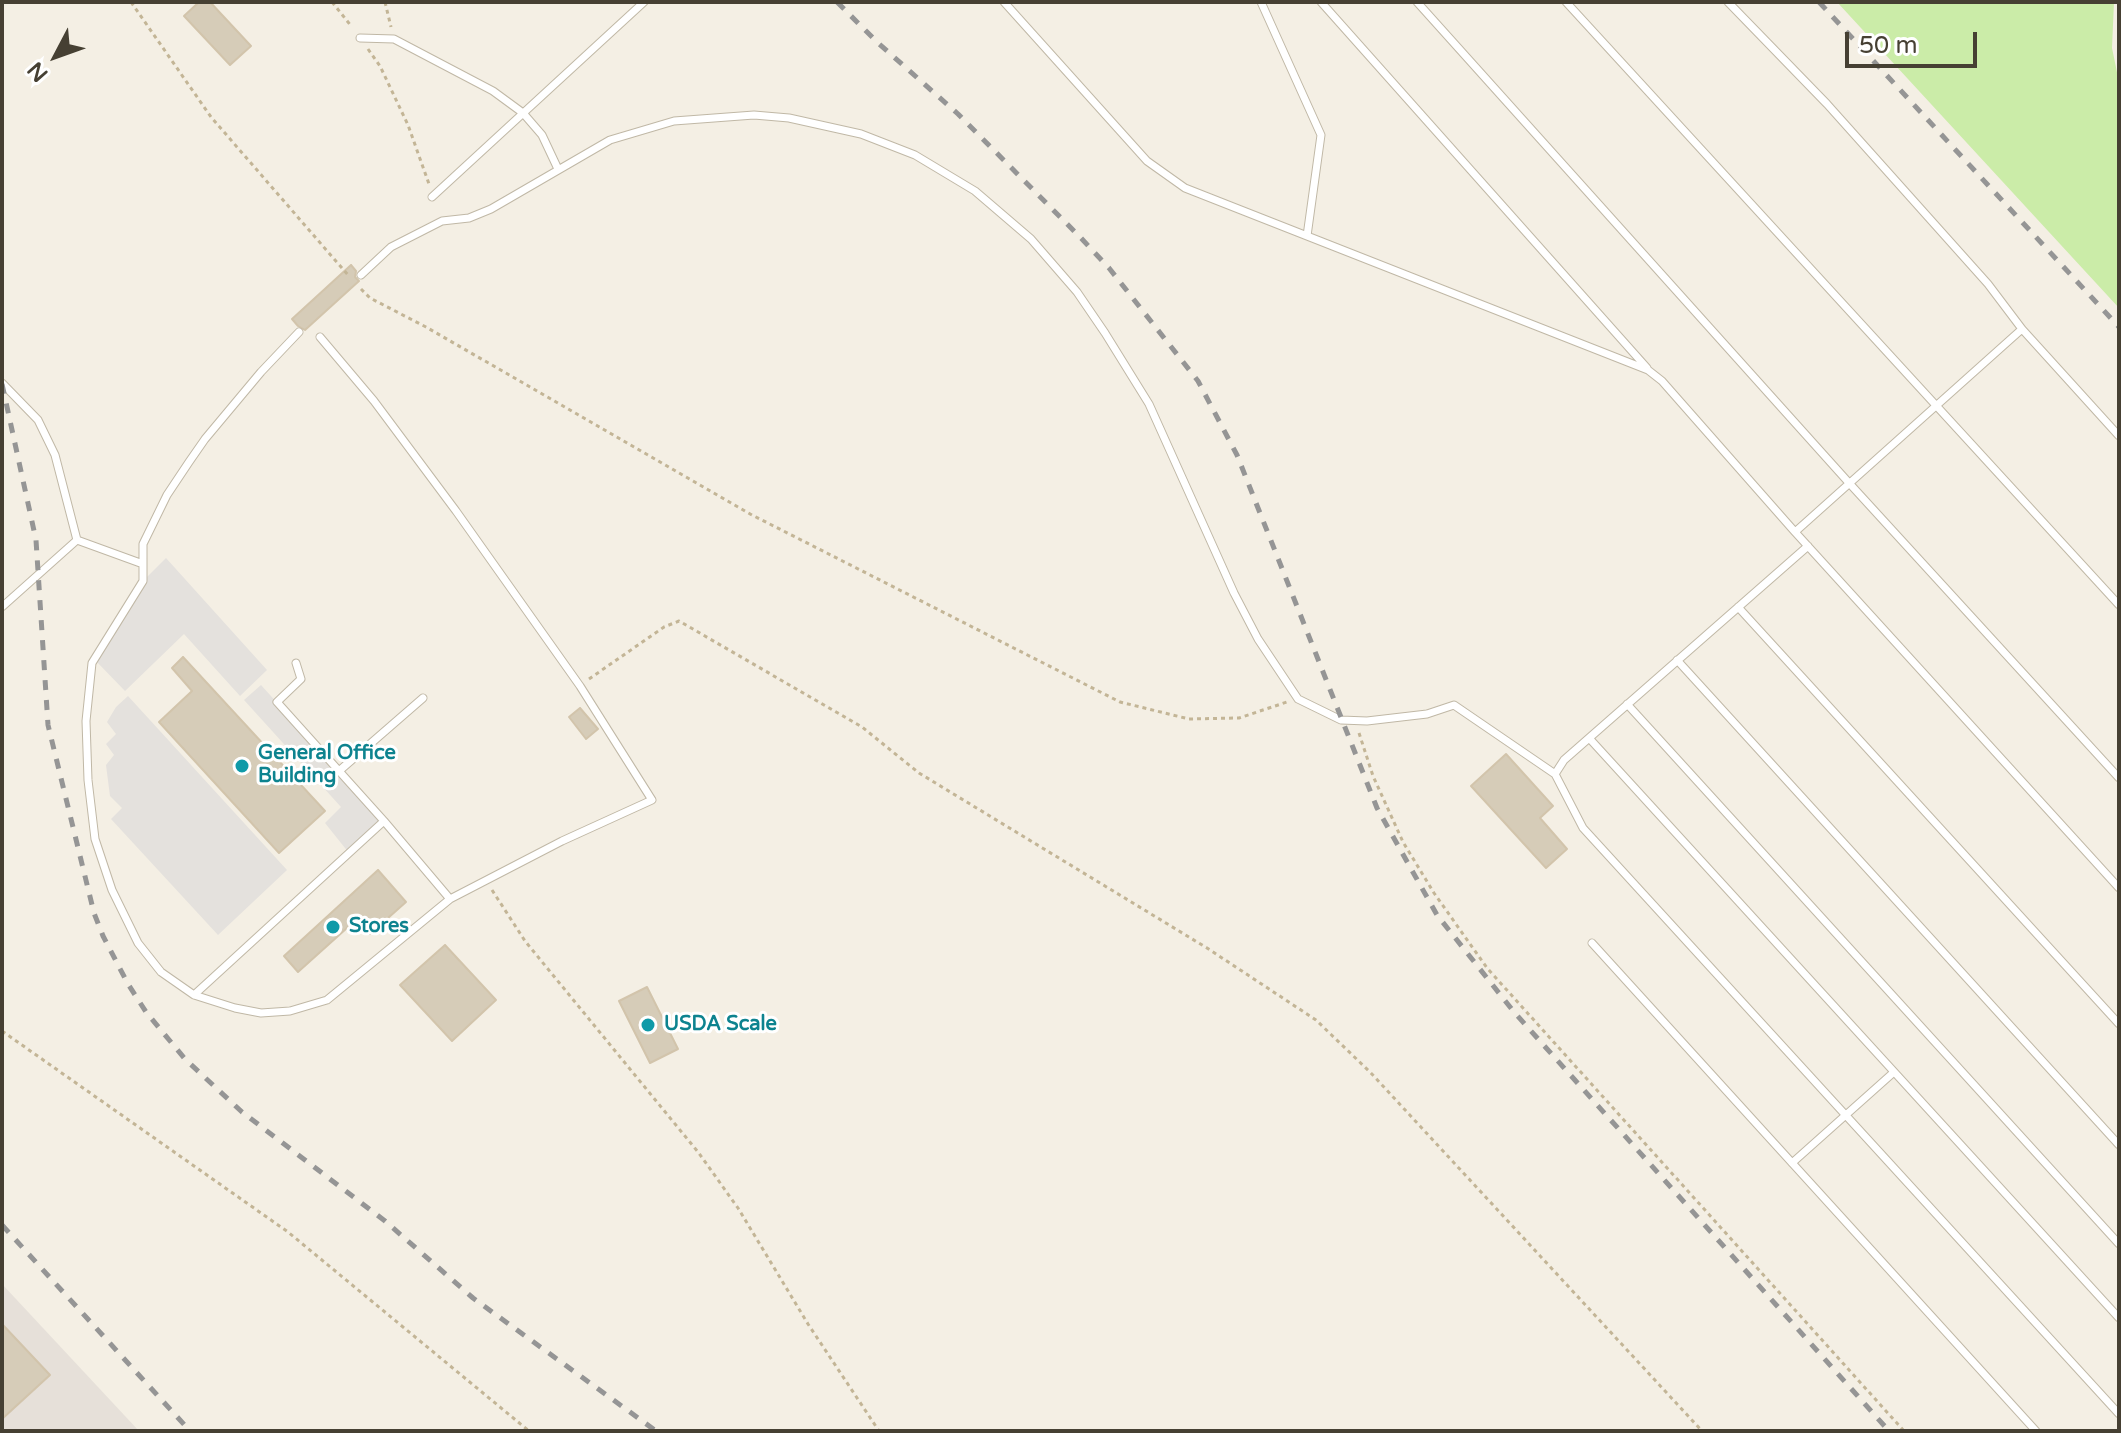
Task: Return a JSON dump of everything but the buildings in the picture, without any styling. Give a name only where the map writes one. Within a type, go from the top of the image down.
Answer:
[{"type":"lane","points":[[432,197],[644,2]]},
{"type":"lane","points":[[1004,2],[1147,161],[1185,188],[1648,370]]},
{"type":"lane","points":[[1261,2],[1321,135],[1307,236]]},
{"type":"lane","points":[[1321,2],[1648,370],[1662,381],[2119,888]]},
{"type":"lane","points":[[1417,2],[2119,778]]},
{"type":"lane","points":[[1566,2],[2119,605]]},
{"type":"lane","points":[[1728,2],[1827,104],[2119,436]]},
{"type":"lane","points":[[360,38],[394,39],[493,91],[523,113],[542,135],[558,169]]},
{"type":"lane","points":[[361,275],[391,247],[442,221],[469,218],[491,209],[610,140],[674,121],[754,115],[824,124],[861,134],[915,155],[975,191],[998,208],[1053,263],[1125,362],[1149,404],[1252,627],[1298,699],[1341,720],[1367,721],[1427,714],[1454,705],[1555,774],[1583,828],[2119,1414]]},
{"type":"lane","points":[[1795,532],[2022,329]]},
{"type":"lane","points":[[299,332],[205,439],[167,495],[143,544],[143,581],[92,663],[86,721],[95,839],[112,890],[138,943],[161,972],[194,995],[261,1013],[310,1007],[327,1000],[450,899],[562,841],[652,800],[580,686],[374,401],[320,337]]},
{"type":"lane","points":[[2,383],[38,420],[55,455],[77,540]]},
{"type":"lane","points":[[77,540],[143,564]]},
{"type":"lane","points":[[2,607],[77,540]]},
{"type":"lane","points":[[1555,774],[1564,760],[1808,546]]},
{"type":"lane","points":[[1738,607],[2119,1024]]},
{"type":"lane","points":[[1677,660],[2119,1145]]},
{"type":"lane","points":[[296,663],[301,679],[277,702],[450,899]]},
{"type":"lane","points":[[339,771],[423,698]]},
{"type":"lane","points":[[1627,704],[2119,1244]]},
{"type":"lane","points":[[1589,738],[2119,1318]]},
{"type":"lane","points":[[194,995],[384,821]]},
{"type":"lane","points":[[1592,943],[2036,1431]]},
{"type":"lane","points":[[1792,1163],[1894,1072]]},
{"type":"path","points":[[131,2],[211,117],[324,251],[352,279]]},
{"type":"path","points":[[332,2],[380,66],[408,125],[432,197]]},
{"type":"path","points":[[385,2],[394,39]]},
{"type":"path","points":[[361,289],[370,298],[426,327],[752,515],[1120,702],[1189,719],[1239,718],[1298,699]]},
{"type":"path","points":[[580,686],[664,627],[679,621],[862,727],[919,773],[1207,948],[1316,1020],[1370,1072],[1702,1431]]},
{"type":"path","points":[[1354,720],[1373,776],[1403,842],[1434,893],[1487,968],[1904,1431]]},
{"type":"path","points":[[485,881],[525,941],[698,1152],[730,1196],[808,1324],[879,1431]]},
{"type":"path","points":[[2,1031],[288,1232],[529,1431]]},
{"type":"shaded area","points":[[166,558],[267,670],[240,696],[184,634],[125,691],[95,660],[143,581]]},
{"type":"shaded area","points":[[261,685],[384,821],[349,853],[325,823],[341,807],[244,700]]},
{"type":"shaded area","points":[[128,696],[287,870],[218,935],[111,819],[122,808],[110,796],[106,765],[114,755],[106,744],[116,734],[107,722],[116,707]]},
{"type":"shaded area","points":[[2,1284],[139,1431],[2,1431]]},
{"type":"green space","points":[[1837,2],[2114,2],[2112,48],[2119,82],[2119,308]]},
{"type":"railway","points":[[837,2],[958,114],[1080,237],[1109,268],[1198,381],[1237,455],[1377,808],[1437,915],[1514,1012],[1889,1431]]},
{"type":"railway","points":[[1819,2],[2119,327]]},
{"type":"railway","points":[[2,384],[36,540],[48,725],[94,913],[128,984],[146,1012],[185,1059],[242,1112],[385,1221],[473,1298],[656,1431]]},
{"type":"railway","points":[[2,1225],[190,1431]]},
{"type":"place","name":"General Office Building","points":[[242,766]]},
{"type":"place","name":"Stores","points":[[333,927]]},
{"type":"place","name":"USDA Scale","points":[[648,1025]]}]
